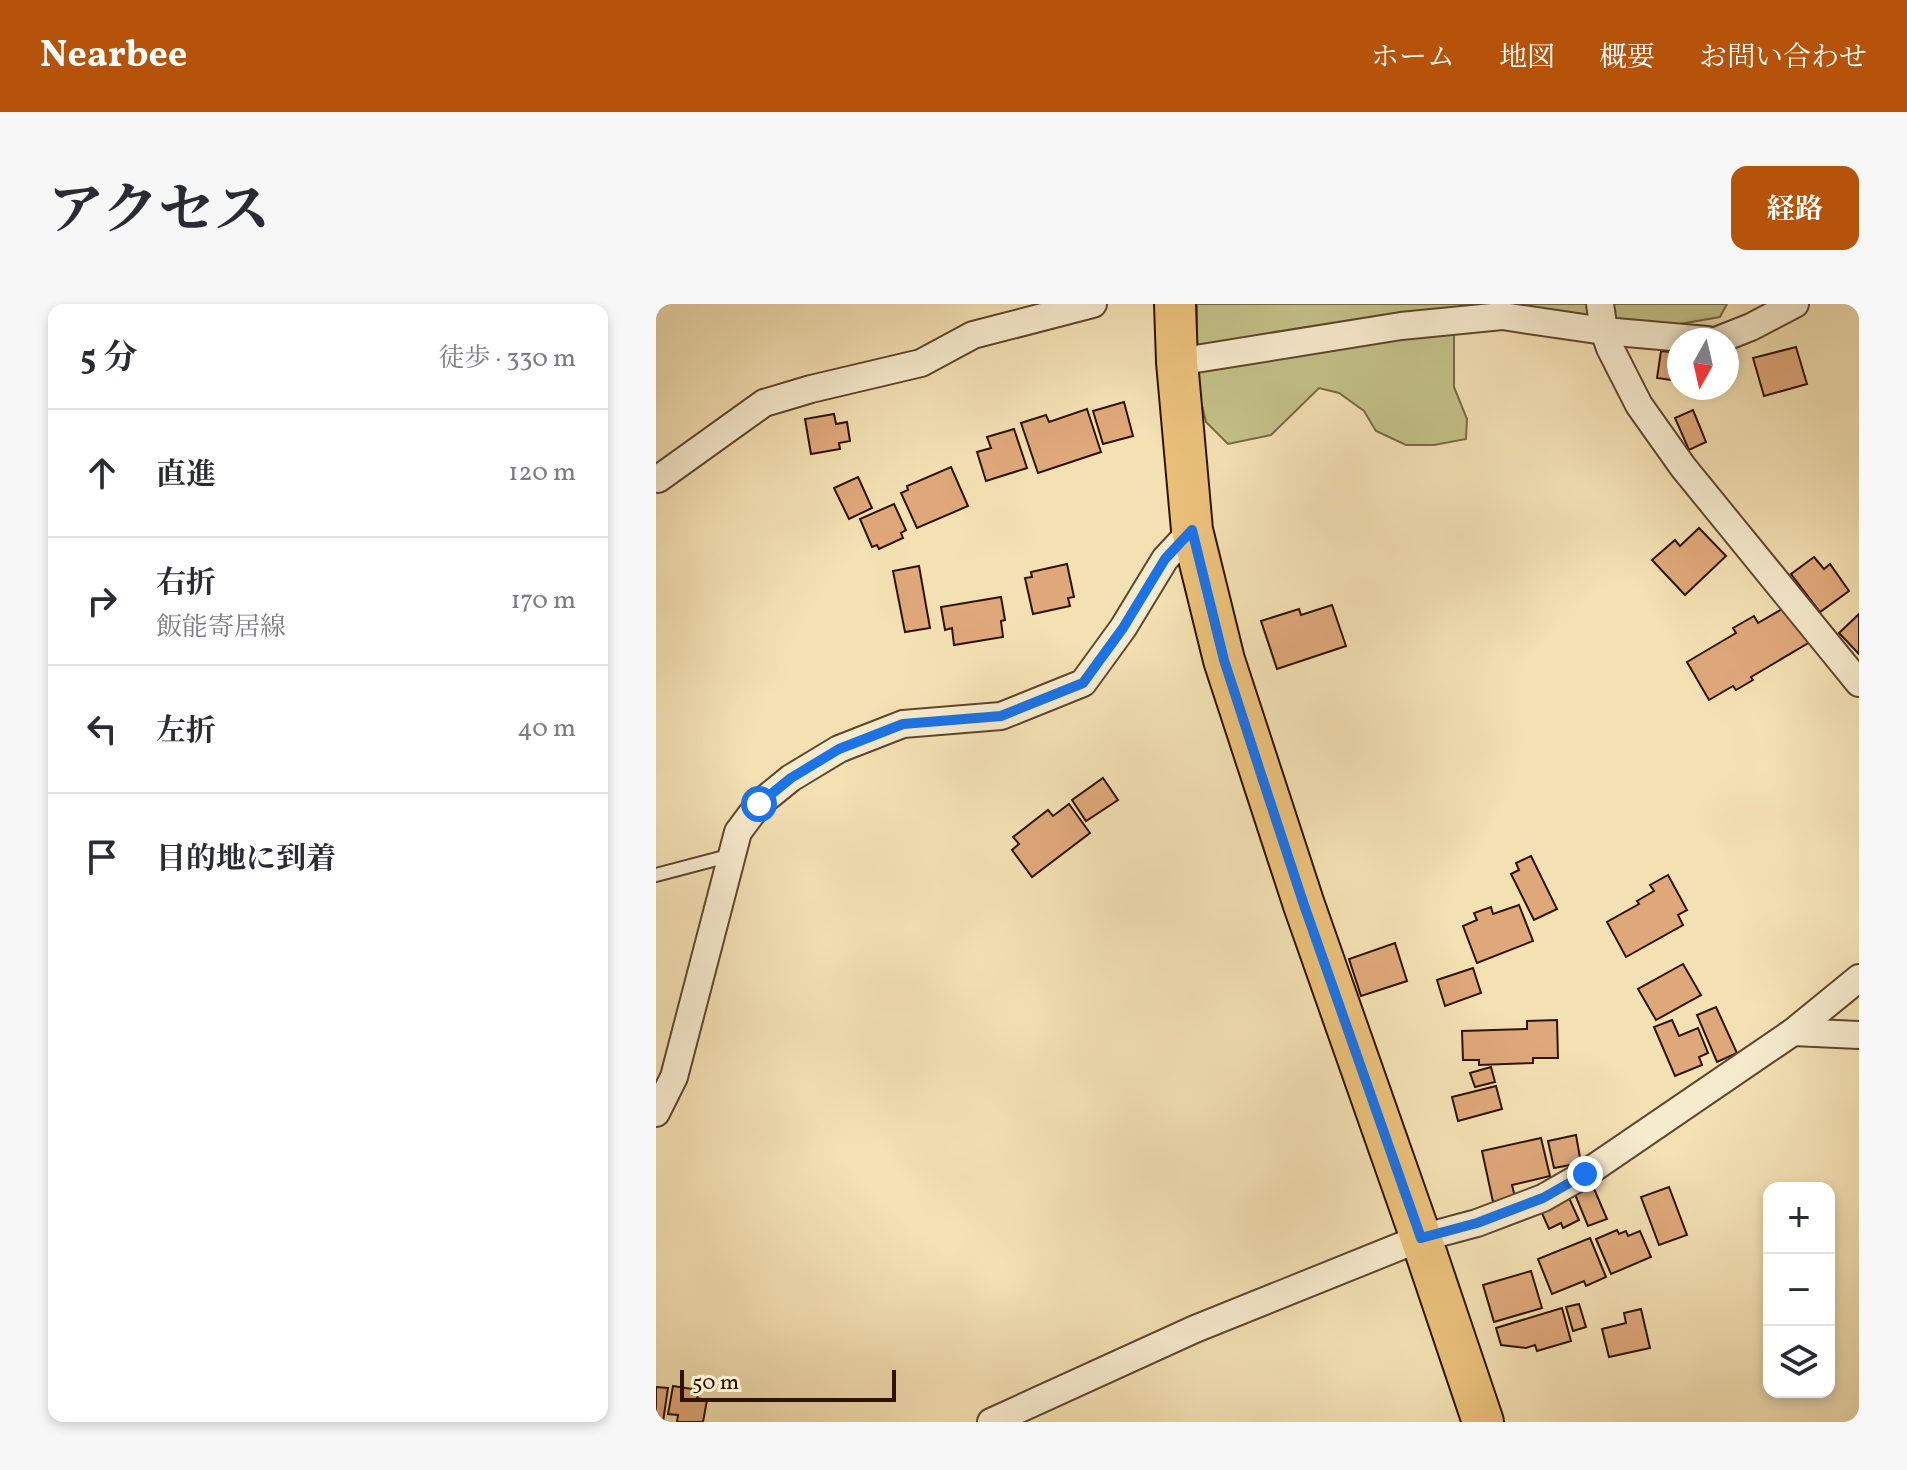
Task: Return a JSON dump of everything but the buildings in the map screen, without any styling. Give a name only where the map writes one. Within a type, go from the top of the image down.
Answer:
[{"type":"main road","points":[[1175,304],[1192,530],[1224,660],[1304,905],[1483,1422]]},
{"type":"street","points":[[658,479],[764,403],[921,363],[973,335],[1093,304]]},
{"type":"street","points":[[1600,304],[1610,348],[1639,405],[1683,467],[1859,683]]},
{"type":"street","points":[[1739,332],[1795,304]]},
{"type":"street","points":[[1177,362],[1401,326],[1502,316],[1667,337]]},
{"type":"street","points":[[656,1113],[674,1077],[738,832],[759,804],[791,778],[839,749],[903,724],[1001,716],[1083,683],[1123,628],[1165,559],[1192,530]]},
{"type":"street","points":[[991,1422],[1195,1329],[1421,1238],[1477,1223],[1543,1198],[1585,1174],[1793,1032],[1859,978]]},
{"type":"street","points":[[1793,1032],[1859,1035]]},
{"type":"lane","points":[[656,875],[732,855]]},
{"type":"shaded area","points":[[1197,304],[1727,304],[1720,317],[1674,325],[1454,330],[1454,387],[1467,419],[1466,439],[1434,445],[1406,445],[1376,431],[1364,411],[1339,393],[1319,388],[1271,435],[1228,444],[1206,422],[1197,385]]},
{"type":"route","points":[[759,804],[791,778],[839,749],[903,724],[1001,716],[1083,683],[1123,628],[1165,559],[1192,530],[1224,660],[1304,905],[1421,1238],[1477,1223],[1543,1198],[1585,1174]]}]
